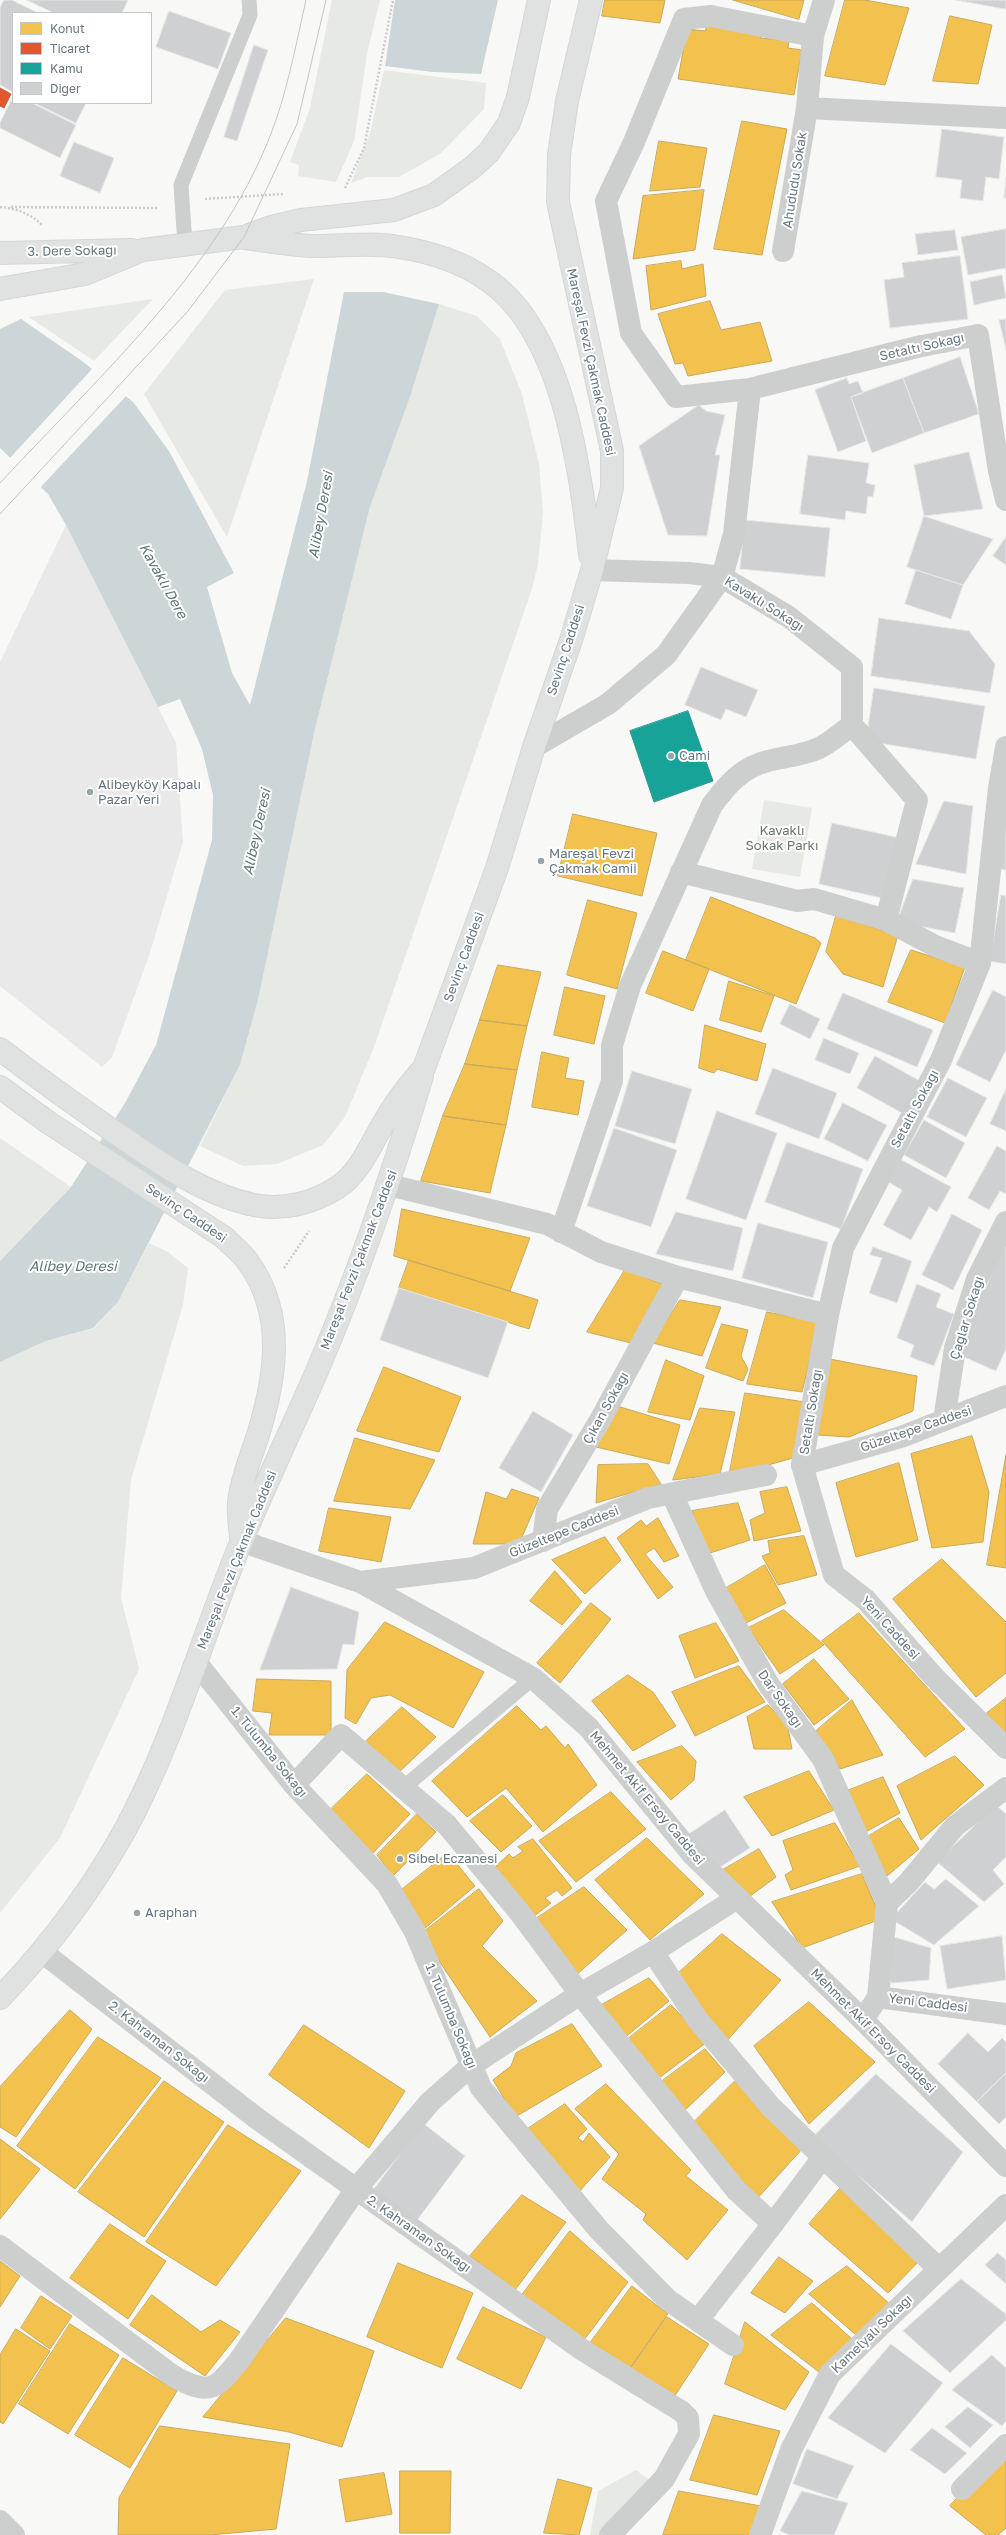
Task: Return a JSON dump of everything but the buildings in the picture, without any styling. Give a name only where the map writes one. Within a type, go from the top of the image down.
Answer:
[{"type":"main road","points":[[0,290],[85,274],[143,250],[244,238],[271,227],[301,220],[359,216],[394,210],[434,195],[474,167],[489,152],[509,122],[518,97],[539,0]]},
{"type":"main road","name":"Mareşal Fevzi Çakmak Caddesi","points":[[591,0],[567,101],[559,155],[558,202],[612,451],[612,488],[592,570]]},
{"type":"main road","points":[[244,238],[289,245],[397,247],[424,252],[458,262],[487,280],[503,294],[520,313],[539,345],[556,383],[571,426],[583,489],[592,570]]},
{"type":"main road","name":"3. Dere Sokağı","points":[[0,253],[143,250]]},
{"type":"main road","name":"Sevinç Caddesi","points":[[0,1049],[66,1098],[170,1169],[203,1186],[255,1205],[287,1206],[311,1202],[339,1187],[360,1165],[405,1090],[424,1068],[497,868],[534,747],[572,637],[592,570]]},
{"type":"main road","name":"Mareşal Fevzi Çakmak Caddesi","points":[[0,1998],[42,1952],[89,1889],[125,1829],[157,1762],[241,1541],[318,1368],[389,1185],[424,1068]]},
{"type":"main road","name":"Sevinç Caddesi","points":[[0,1087],[49,1123],[225,1238],[248,1262],[271,1309],[274,1326],[275,1348],[271,1381],[258,1435],[244,1473],[239,1503],[241,1541]]},
{"type":"street","name":"Ahududu Sokak","points":[[783,251],[807,108],[814,36],[824,0]]},
{"type":"street","points":[[534,747],[608,704],[666,655],[722,577],[734,534],[750,389],[676,397],[631,333],[606,201],[634,142],[684,19],[711,16],[814,36]]},
{"type":"street","points":[[807,108],[1006,118]]},
{"type":"street","name":"Setaltı Sokağı","points":[[750,389],[917,347],[978,334],[999,471],[1006,500]]},
{"type":"street","name":"Kavaklı Sokağı","points":[[592,570],[689,573],[722,577],[789,617],[852,667],[852,725]]},
{"type":"street","points":[[561,1232],[612,1081],[612,1045],[630,986],[712,805],[728,783],[740,773],[768,761],[794,757],[820,748],[852,725],[917,800],[886,920]]},
{"type":"street","name":"Setaltı Sokağı","points":[[802,1466],[828,1315],[842,1248],[941,1060],[980,963],[999,788],[1006,747]]},
{"type":"street","points":[[681,872],[797,901],[814,900],[886,920],[935,946],[980,963]]},
{"type":"street","points":[[389,1185],[547,1224],[601,1252],[678,1277],[828,1315]]},
{"type":"street","name":"Çağlar Sokağı","points":[[944,1420],[955,1348],[977,1279],[1006,1222]]},
{"type":"street","name":"Çıkan Sokağı","points":[[543,1541],[547,1509],[599,1422],[678,1277]]},
{"type":"street","name":"Güzeltepe Caddesi","points":[[802,1466],[901,1437],[1006,1396]]},
{"type":"street","name":"Yeni Caddesi","points":[[802,1466],[834,1575],[866,1600],[934,1677],[1006,1748]]},
{"type":"street","name":"Güzeltepe Caddesi","points":[[360,1582],[474,1568],[648,1498],[766,1475]]},
{"type":"street","name":"Dar Sokağı","points":[[672,1494],[716,1590],[768,1685],[823,1759],[887,1903]]},
{"type":"street","name":"Mehmet Akif Ersoy Caddesi","points":[[241,1541],[360,1582],[533,1678],[589,1728],[692,1854],[863,2020],[1006,2166]]},
{"type":"street","name":"1. Tulumba Sokağı","points":[[196,1662],[294,1785],[387,1884],[415,1932],[481,2088],[599,2230],[668,2300],[733,2345]]},
{"type":"street","points":[[294,1785],[341,1735],[447,1825],[520,1913],[580,1994],[736,2190],[773,2224]]},
{"type":"street","points":[[878,1997],[887,1903],[908,1883],[955,1826],[1006,1788]]},
{"type":"street","points":[[0,2246],[173,2376],[194,2388],[213,2388],[221,2382],[241,2358],[356,2189],[430,2102],[472,2065],[580,1994],[653,1952],[737,1898]]},
{"type":"street","name":"2. Kahraman Sokağı","points":[[42,1952],[259,2120],[584,2351],[681,2411],[688,2418],[689,2434],[664,2479],[612,2535]]},
{"type":"street","points":[[653,1952],[697,2019],[771,2107],[939,2269]]},
{"type":"street","name":"Yeni Caddesi","points":[[863,2020],[878,1997],[1006,2014]]},
{"type":"street","points":[[698,2320],[823,2157]]},
{"type":"street","name":"Kamelyalı Sokağı","points":[[760,2535],[791,2450],[830,2374],[1006,2205]]},
{"type":"street","points":[[962,2489],[1006,2445]]},
{"type":"street","points":[[0,2521],[14,2535]]},
{"type":"lane","points":[[185,245],[181,185],[250,15],[249,0]]},
{"type":"lane","points":[[403,1788],[533,1678]]},
{"type":"path","points":[[342,192],[364,148],[392,0]]},
{"type":"path","points":[[11,207],[153,209],[211,197],[290,194]]},
{"type":"path","points":[[281,1273],[312,1226]]},
{"type":"shaded area","name":"Alibeyköy Kapalı Pazar Yeri","points":[[66,525],[176,743],[183,842],[149,956],[112,1057],[102,1067],[0,986],[0,662]]},
{"type":"green space","points":[[332,0],[380,0],[367,54],[354,141],[336,182],[298,176],[299,165],[290,162],[310,108]]},
{"type":"green space","points":[[384,70],[486,83],[484,109],[440,154],[399,177],[368,177],[351,183],[370,133]]},
{"type":"green space","points":[[314,279],[227,537],[144,394],[225,290]]},
{"type":"green space","points":[[153,299],[94,361],[29,317]]},
{"type":"green space","points":[[439,304],[477,316],[500,339],[522,394],[539,464],[543,513],[538,564],[532,589],[374,1047],[345,1117],[323,1145],[277,1164],[243,1166],[200,1146],[240,1065],[258,1000],[315,729],[370,507],[410,397]]},
{"type":"green space","name":"Kavaklı Sokak Parkı","points":[[764,800],[812,808],[800,877],[752,869]]},
{"type":"green space","points":[[0,1138],[71,1187],[0,1261]]},
{"type":"green space","points":[[149,1243],[168,1252],[188,1268],[183,1305],[131,1480],[121,1598],[139,1669],[60,1838],[0,1913],[0,1362],[46,1341],[94,1328],[118,1302]]},
{"type":"green space","points":[[636,2470],[653,2483],[601,2535],[590,2535],[598,2491]]},
{"type":"water","points":[[395,0],[498,0],[481,74],[433,72],[385,66]]},
{"type":"water","points":[[344,292],[383,292],[439,304],[410,397],[370,507],[315,729],[258,1000],[240,1065],[118,1302],[93,1328],[46,1341],[0,1362],[0,1261],[71,1187],[125,1103],[156,1045],[212,840],[213,795],[202,749],[180,699],[158,707],[66,525],[48,494],[0,448],[0,329],[21,319],[82,361],[133,402],[169,451],[234,573],[207,587],[232,673],[250,705],[307,481]]},
{"type":"pier","points":[[93,368],[127,395],[39,489],[9,459]]},
{"type":"tram line","points":[[0,483],[118,358],[157,314],[194,269],[226,221],[254,172],[276,120],[289,76],[306,0]]},
{"type":"tram line","points":[[0,514],[188,311],[244,237],[297,124],[326,0]]},
{"type":"place","name":"Cami","points":[[671,756]]},
{"type":"place","name":"Alibeyköy Kapalı Pazar Yeri","points":[[90,792]]},
{"type":"place","name":"Mareşal Fevzi Çakmak Camii","points":[[541,861]]},
{"type":"place","name":"Sibel Eczanesi","points":[[400,1859]]},
{"type":"place","name":"Araphan","points":[[137,1913]]},
{"type":"water label","name":"Alibey Deresi","points":[[321,515]]},
{"type":"water label","name":"Kavaklı Dere","points":[[163,581]]},
{"type":"water label","name":"Alibey Deresi","points":[[257,832]]},
{"type":"water label","name":"Alibey Deresi","points":[[73,1267]]}]
